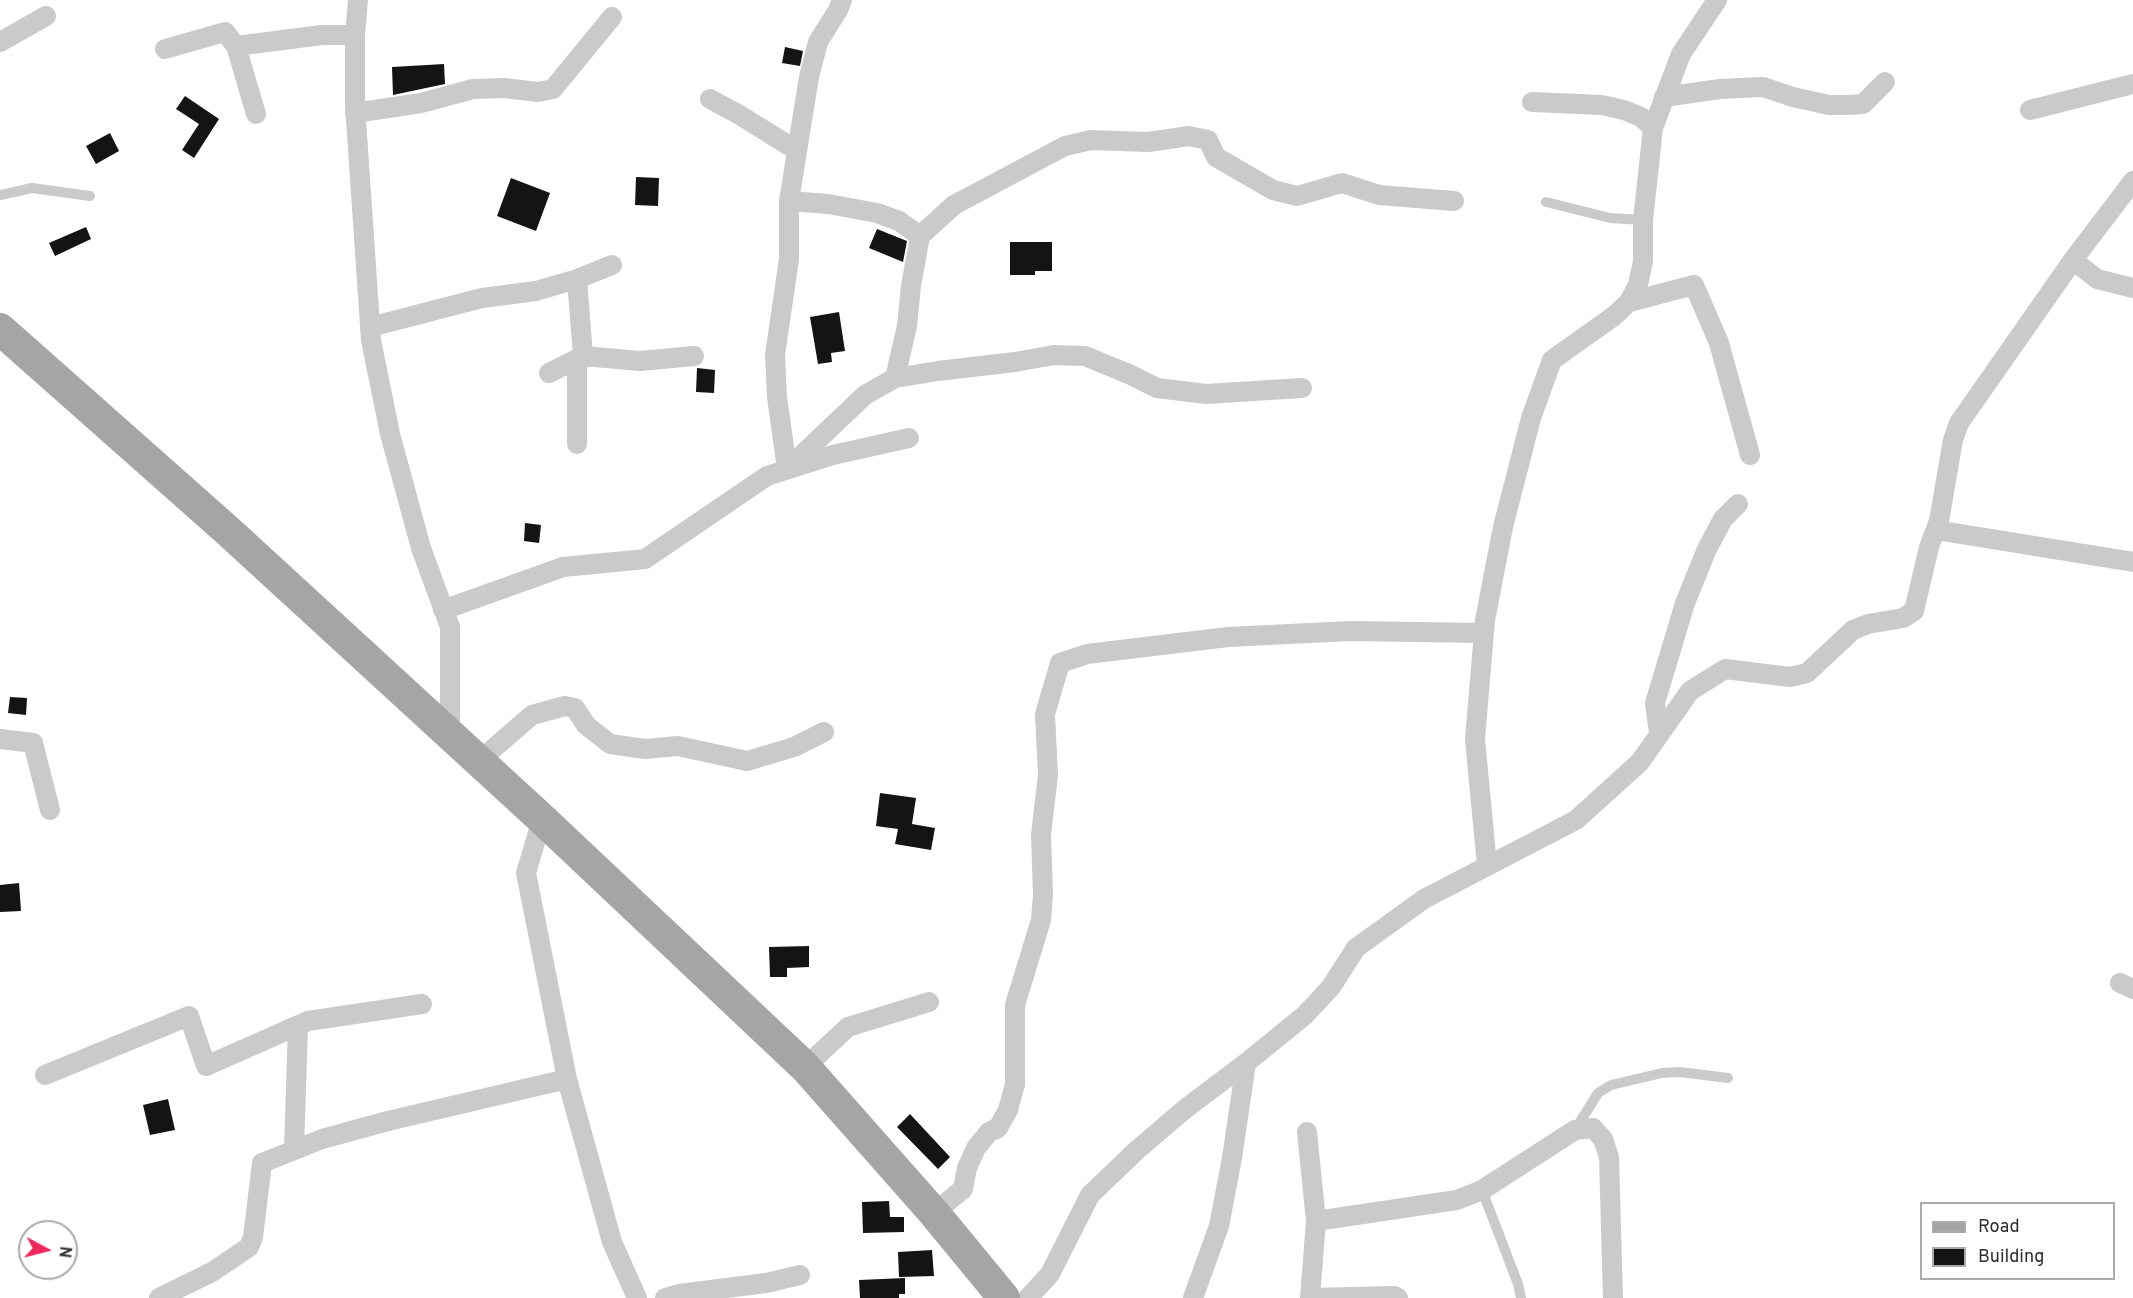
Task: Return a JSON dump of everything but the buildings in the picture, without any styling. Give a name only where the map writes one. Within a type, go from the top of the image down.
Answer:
[{"type":"main road","points":[[0,329],[228,531],[450,734],[805,1067],[934,1213],[1004,1298]]},
{"type":"street","points":[[358,0],[355,34],[355,113],[370,327],[390,435],[422,548],[450,627],[450,734]]},
{"type":"street","points":[[787,469],[777,397],[775,355],[789,259],[789,201],[809,77],[818,42],[842,0]]},
{"type":"street","points":[[1487,866],[1475,739],[1484,633],[1503,527],[1531,418],[1552,360],[1614,316],[1629,302],[1638,285],[1643,261],[1643,220],[1653,128],[1681,54],[1709,2]]},
{"type":"street","points":[[0,42],[46,16]]},
{"type":"street","points":[[355,113],[421,104],[472,89],[504,88],[538,92],[553,89],[612,17]]},
{"type":"street","points":[[165,49],[225,32],[236,46],[256,114]]},
{"type":"street","points":[[236,46],[322,35],[355,34]]},
{"type":"street","points":[[1664,97],[1720,88],[1763,87],[1829,105],[1863,104],[1885,82]]},
{"type":"street","points":[[2030,110],[2133,84]]},
{"type":"street","points":[[710,99],[796,150]]},
{"type":"street","points":[[1532,102],[1602,105],[1641,117],[1653,128]]},
{"type":"street","points":[[895,378],[907,326],[910,286],[920,236],[954,205],[1065,146],[1091,140],[1148,142],[1189,136],[1208,140],[1216,158],[1273,190],[1297,196],[1342,183],[1379,195],[1454,201]]},
{"type":"street","points":[[1028,1298],[1050,1274],[1090,1195],[1137,1150],[1185,1109],[1305,1015],[1331,987],[1356,948],[1424,899],[1576,820],[1640,762],[1690,691],[1725,669],[1790,677],[1807,674],[1853,630],[1868,624],[1904,618],[1914,611],[1929,547],[1939,521],[1953,440],[1959,423],[2073,260],[2133,181]]},
{"type":"street","points":[[789,201],[828,204],[877,213],[899,221],[920,236]]},
{"type":"street","points":[[2073,260],[2097,279],[2133,288]]},
{"type":"street","points":[[370,327],[482,298],[536,291],[577,279],[612,265]]},
{"type":"street","points":[[577,279],[583,356],[578,365],[578,444]]},
{"type":"street","points":[[1629,302],[1694,285],[1719,343],[1750,455]]},
{"type":"street","points":[[787,469],[865,395],[895,378],[1054,355],[1085,356],[1157,388],[1206,394],[1302,388]]},
{"type":"street","points":[[549,373],[583,356],[640,361],[694,356]]},
{"type":"street","points":[[443,610],[563,567],[645,559],[767,476],[833,455],[909,438]]},
{"type":"street","points":[[1659,733],[1655,703],[1685,603],[1707,549],[1723,519],[1738,504]]},
{"type":"street","points":[[1936,530],[2133,562]]},
{"type":"street","points":[[934,1213],[963,1188],[967,1168],[976,1148],[989,1132],[998,1128],[1008,1110],[1015,1084],[1015,1005],[1041,920],[1043,894],[1041,835],[1048,775],[1045,714],[1060,663],[1087,654],[1228,637],[1350,631],[1484,633]]},
{"type":"street","points":[[479,761],[532,715],[564,706],[575,708],[586,725],[610,744],[645,749],[678,746],[747,761],[794,747],[824,732]]},
{"type":"street","points":[[0,738],[33,743],[50,810]]},
{"type":"street","points":[[542,819],[526,873],[567,1079],[612,1242],[637,1298]]},
{"type":"street","points":[[805,1067],[848,1027],[929,1002]]},
{"type":"street","points":[[45,1075],[189,1016],[206,1066],[308,1021],[422,1004]]},
{"type":"street","points":[[294,1150],[298,1026]]},
{"type":"street","points":[[1193,1298],[1219,1226],[1246,1063]]},
{"type":"street","points":[[159,1298],[212,1272],[249,1247],[253,1237],[262,1163],[322,1139],[567,1079]]},
{"type":"street","points":[[1316,1221],[1457,1200],[1482,1190],[1575,1130],[1593,1128],[1603,1139],[1609,1157],[1613,1298]]},
{"type":"street","points":[[1307,1132],[1316,1221],[1310,1298],[1395,1296],[1398,1298]]},
{"type":"street","points":[[665,1298],[679,1294],[766,1283],[800,1275]]},
{"type":"lane","points":[[0,195],[32,188],[90,196]]},
{"type":"lane","points":[[1546,202],[1610,218],[1643,220]]},
{"type":"lane","points":[[1575,1130],[1598,1093],[1611,1085],[1662,1073],[1680,1072],[1728,1078]]},
{"type":"lane","points":[[1482,1190],[1518,1284],[1521,1298]]}]
